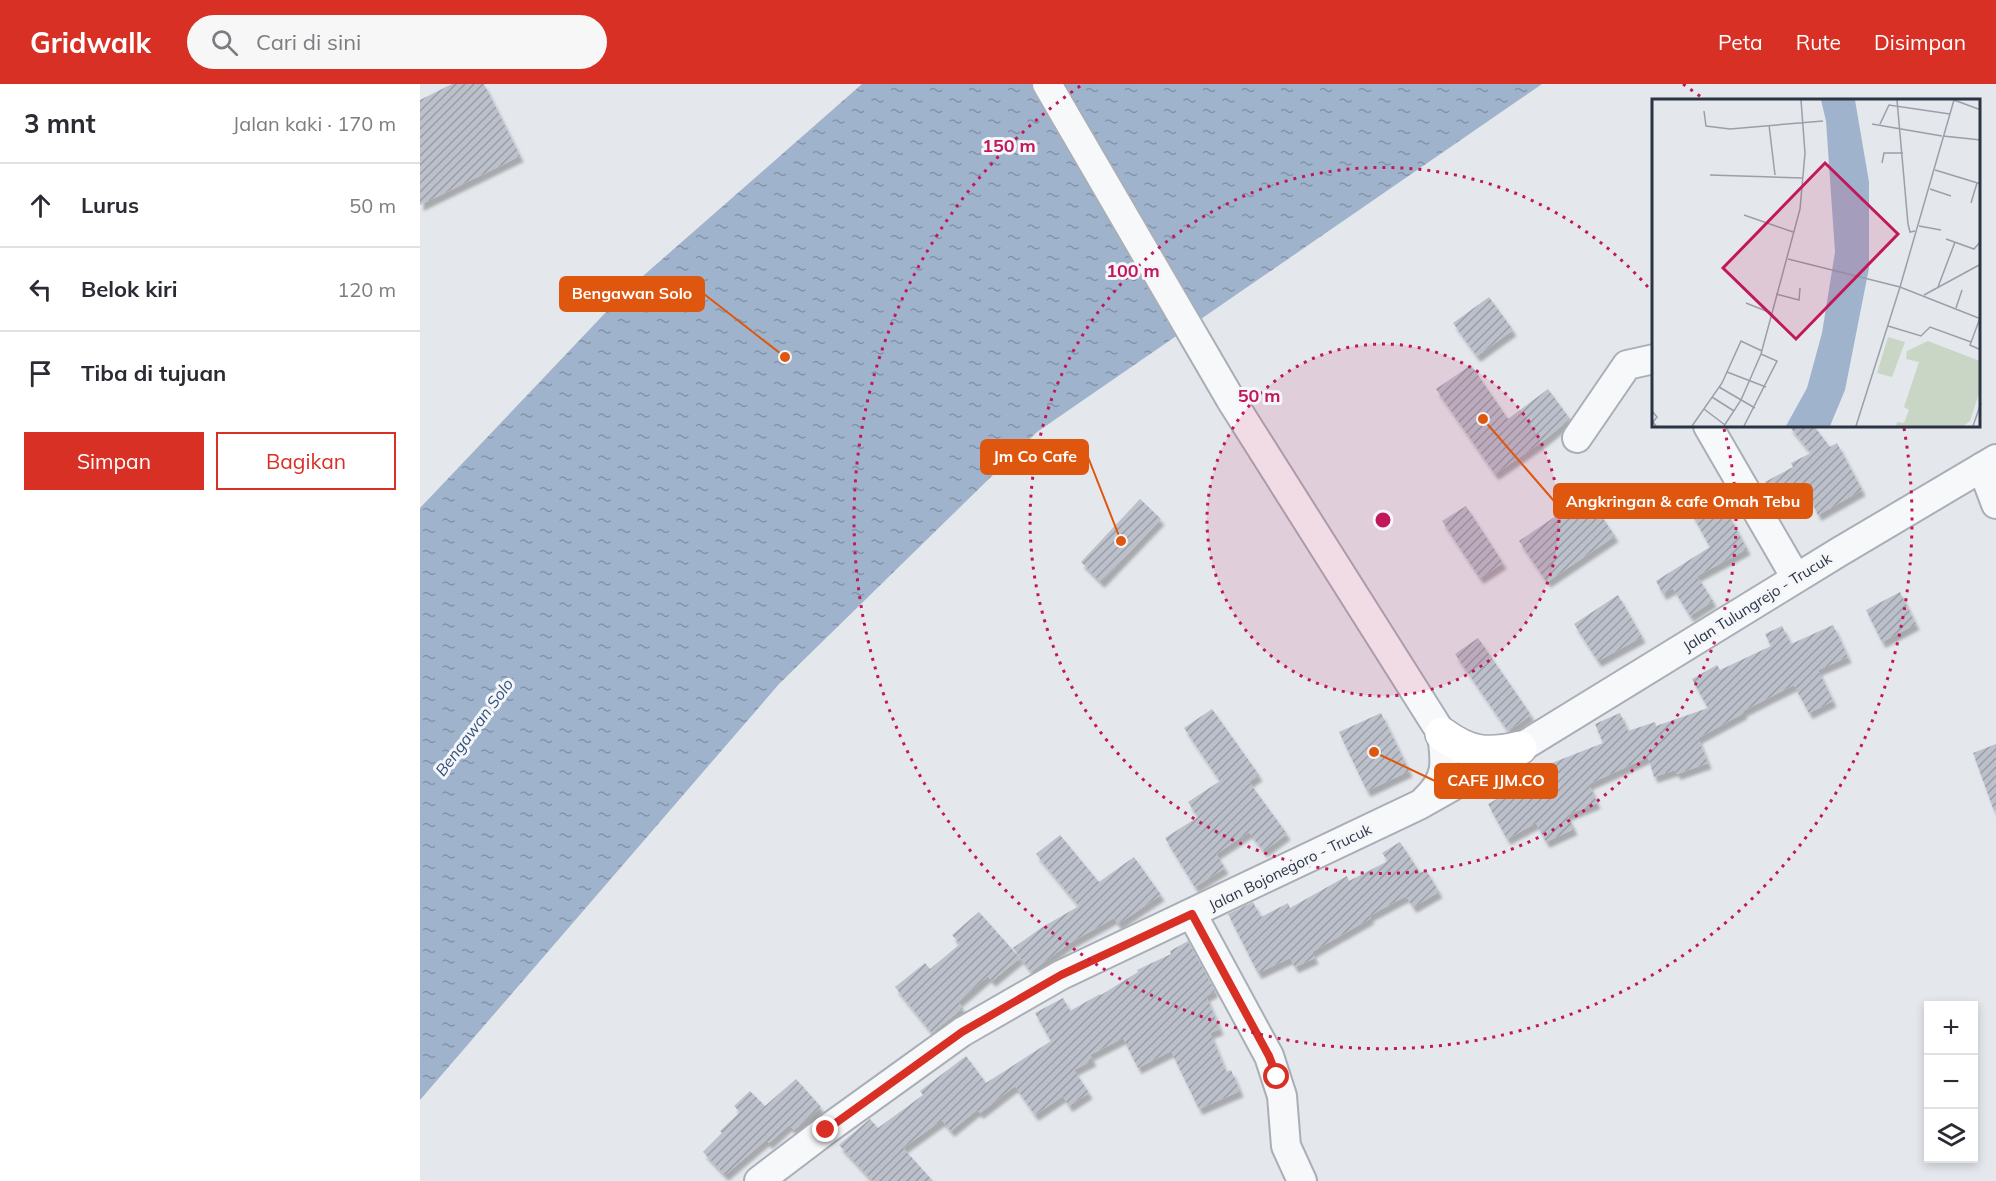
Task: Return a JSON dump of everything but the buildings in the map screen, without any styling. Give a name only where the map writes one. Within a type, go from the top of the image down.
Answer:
[{"type":"main road","points":[[1442,734],[1465,749],[1478,752],[1492,753],[1520,748]]},
{"type":"street","points":[[1047,84],[1231,400],[1442,734],[1445,759],[1442,780],[1434,792],[1419,806]]},
{"type":"street","points":[[1577,438],[1627,365],[1652,359]]},
{"type":"street","points":[[1709,428],[1796,578]]},
{"type":"street","points":[[1989,463],[1996,504]]},
{"type":"street","name":"Jalan Tulungrejo - Trucuk","points":[[1520,748],[1796,578],[1989,463]]},
{"type":"street","name":"Jalan Bojonegoro - Trucuk","points":[[759,1181],[962,1032],[1061,975],[1419,806],[1520,748]]},
{"type":"street","points":[[1192,914],[1269,1056],[1282,1096],[1286,1146],[1302,1181]]},
{"type":"water","points":[[862,84],[1542,84],[1037,432],[779,684],[420,1100],[420,508],[627,290]]},
{"type":"place","name":"Bengawan Solo","points":[[785,357]]},
{"type":"place","name":"Angkringan & cafe Omah Tebu","points":[[1483,419]]},
{"type":"place","name":"Jm Co Cafe","points":[[1121,541]]},
{"type":"place","name":"CAFE JJM.CO","points":[[1374,752]]},
{"type":"route","points":[[826,1130],[962,1032],[1061,975],[1192,914],[1269,1056],[1277,1077]]}]
